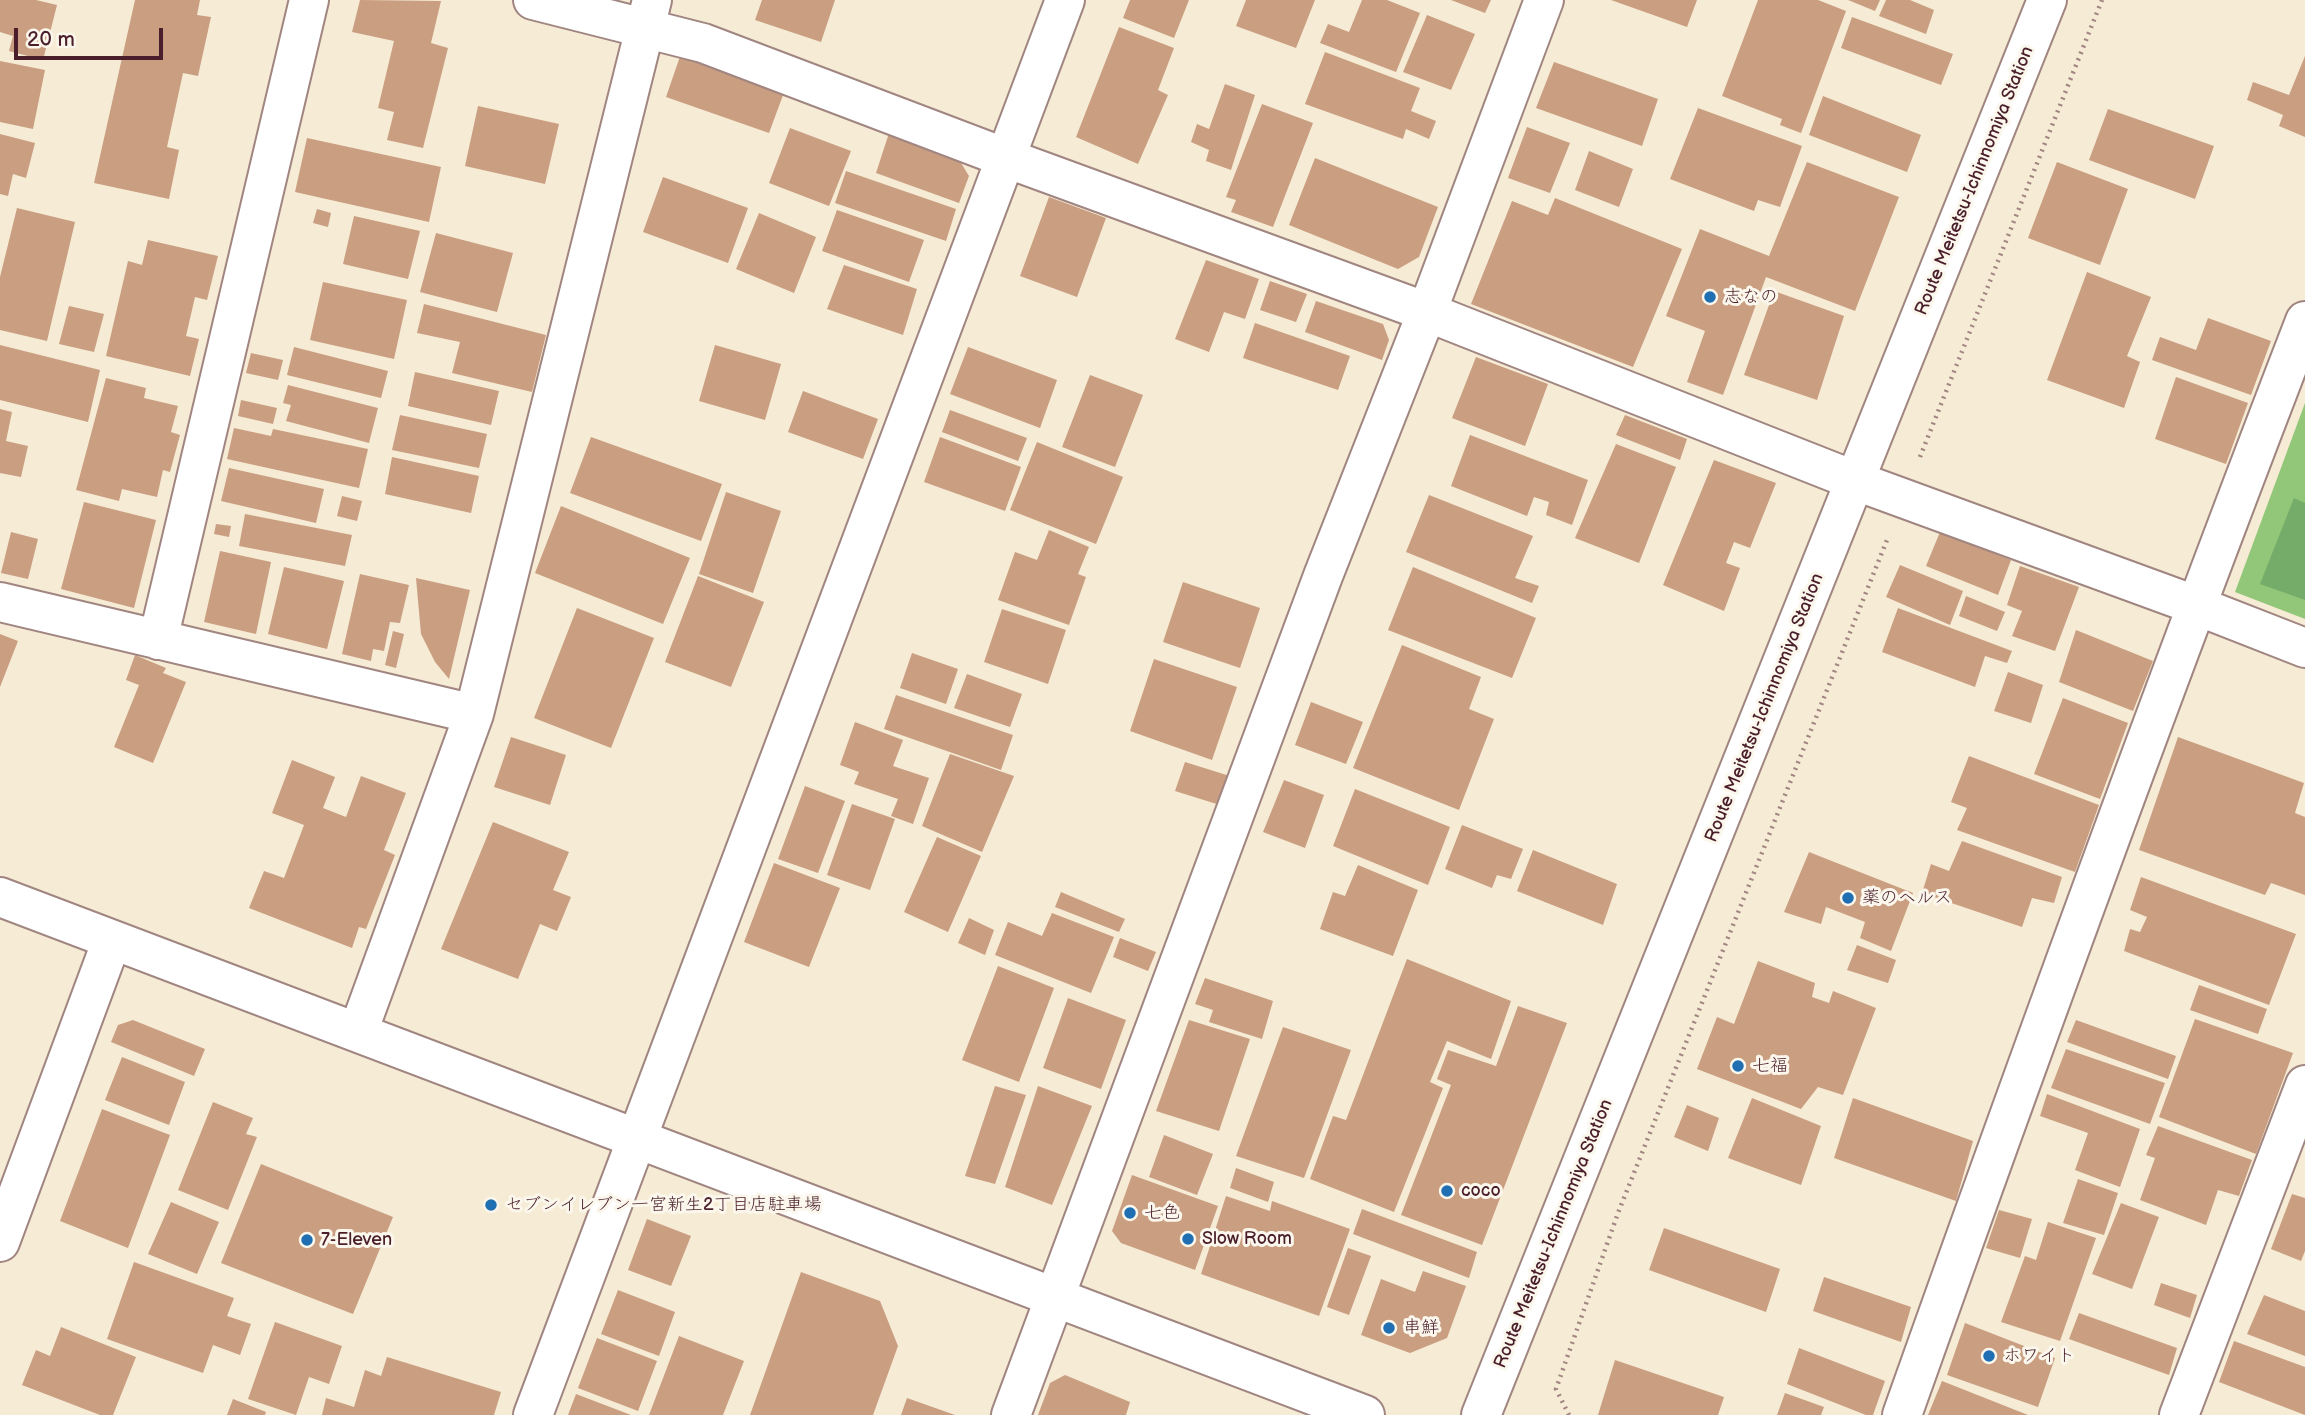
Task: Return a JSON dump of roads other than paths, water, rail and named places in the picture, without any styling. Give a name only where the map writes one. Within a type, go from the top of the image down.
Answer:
[{"type":"street","points":[[158,640],[309,0]]},
{"type":"street","points":[[533,0],[649,14],[703,43],[1006,158],[1427,312],[1856,481],[2305,648]]},
{"type":"street","points":[[533,1415],[1065,0]]},
{"type":"street","points":[[1011,1415],[1319,589],[1544,0]]},
{"type":"street","name":"Route Meitetsu-Ichinnomiya Station","points":[[1481,1415],[2047,0]]},
{"type":"street","points":[[358,1032],[474,715],[649,14]]},
{"type":"street","points":[[1902,1415],[2195,605],[2305,321]]},
{"type":"street","points":[[0,602],[474,715]]},
{"type":"street","points":[[0,897],[1365,1415]]},
{"type":"street","points":[[0,1242],[113,940]]},
{"type":"street","points":[[2179,1415],[2305,1085]]},
{"type":"place","name":"志なの","points":[[1710,297]]},
{"type":"place","name":"薬のヘルス","points":[[1848,898]]},
{"type":"place","name":"七福","points":[[1738,1066]]},
{"type":"place","name":"coco","points":[[1447,1191]]},
{"type":"place","name":"セブンイレブン一宮新生2丁目店駐車場","points":[[491,1205]]},
{"type":"place","name":"七色","points":[[1130,1213]]},
{"type":"place","name":"Slow Room","points":[[1188,1239]]},
{"type":"place","name":"7-Eleven","points":[[307,1240]]},
{"type":"place","name":"串鮮","points":[[1389,1328]]},
{"type":"place","name":"ホワイト","points":[[1989,1356]]}]
